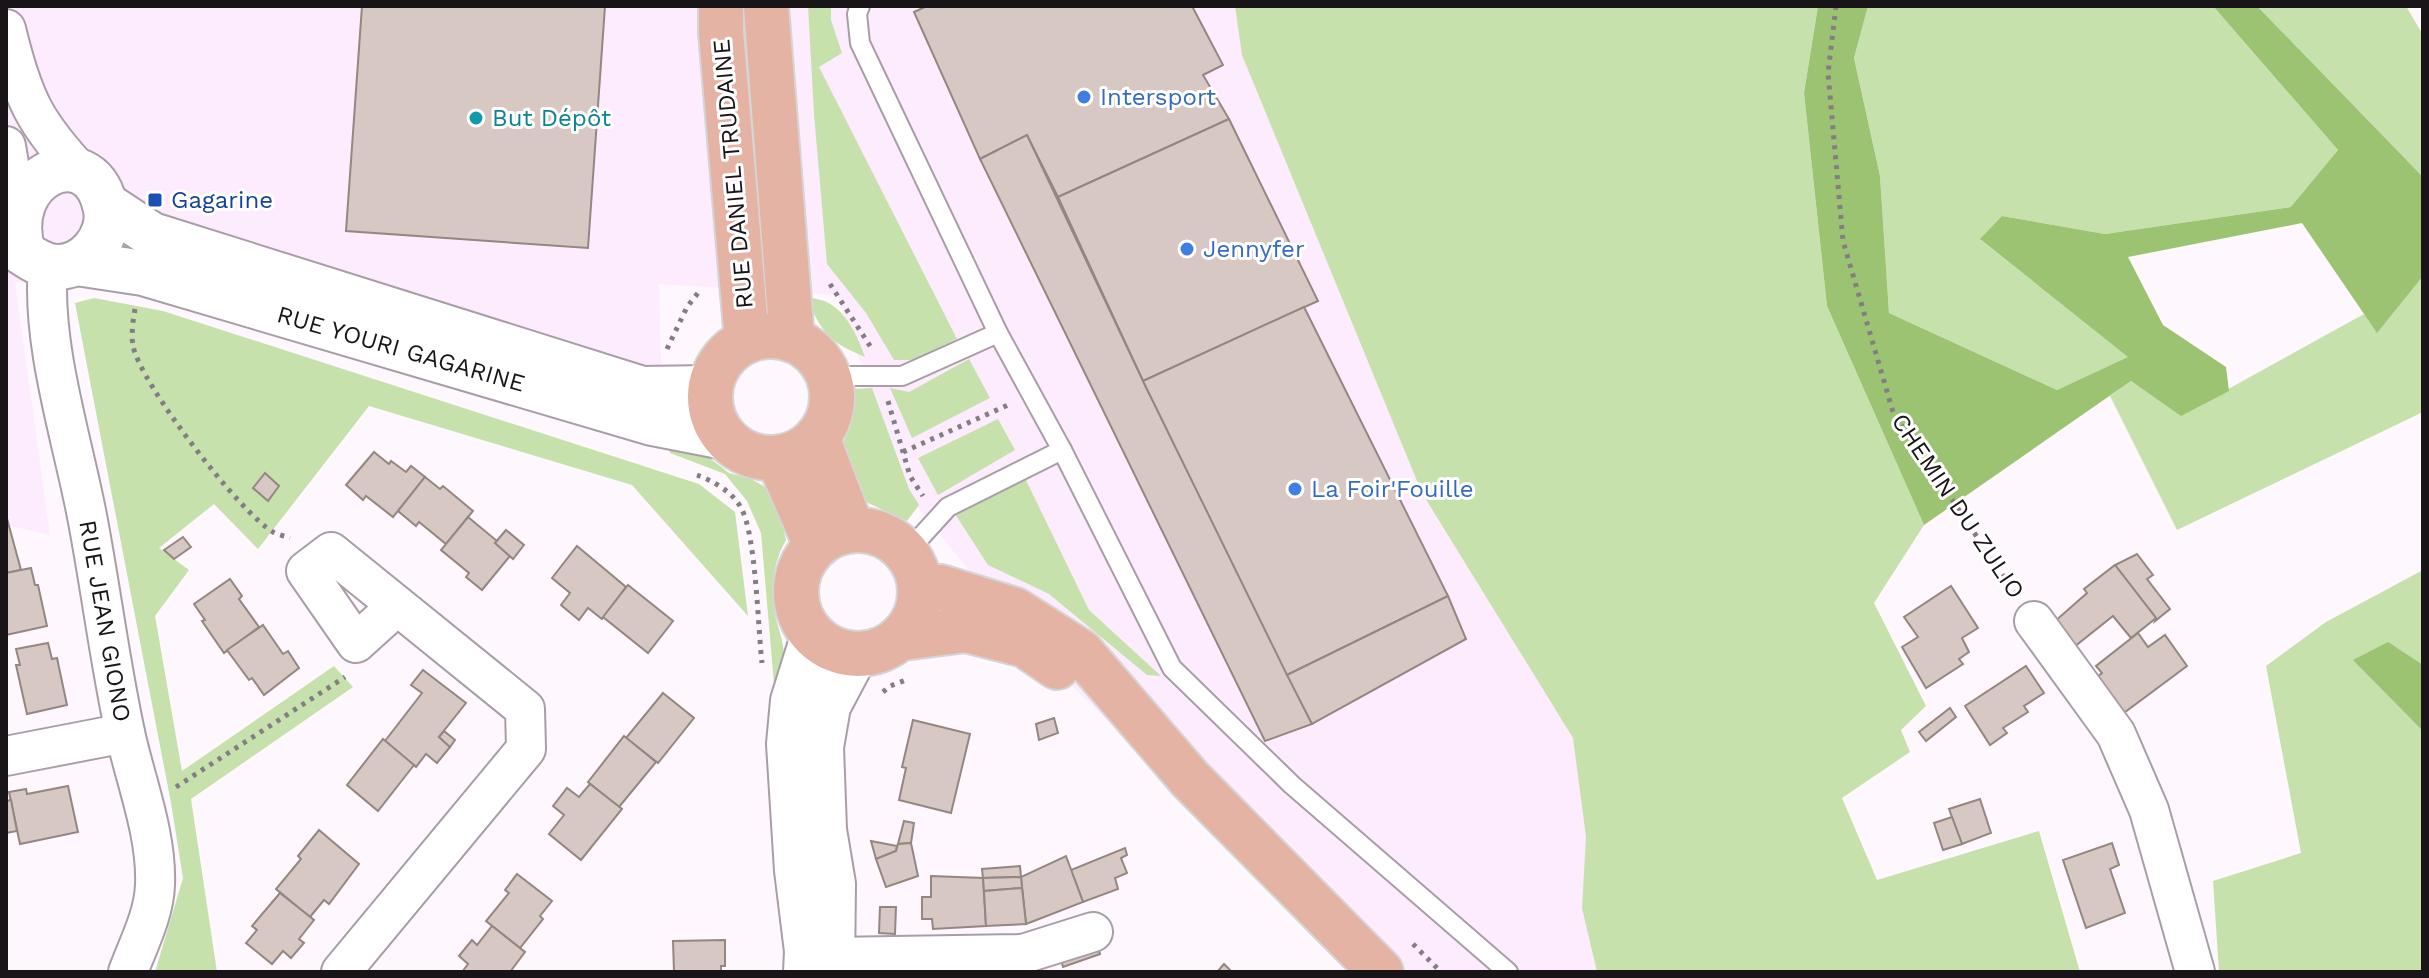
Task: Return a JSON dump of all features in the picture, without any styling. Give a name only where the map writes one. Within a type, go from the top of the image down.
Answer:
[{"type":"main road","name":"RUE DANIEL TRUDAINE","points":[[721,6],[747,341]]},
{"type":"main road","points":[[766,6],[792,340]]},
{"type":"main road","points":[[777,337],[792,340],[814,355],[828,376],[832,393],[826,424],[817,437],[793,455],[758,457],[739,450],[724,437],[715,423],[710,406],[710,388],[717,368],[730,352],[747,341],[777,337]]},
{"type":"main road","points":[[817,437],[834,537]]},
{"type":"main road","points":[[778,458],[834,537]]},
{"type":"main road","points":[[914,571],[919,609],[902,638],[884,650],[855,655],[839,652],[813,637],[802,620],[796,600],[796,580],[804,561],[834,537],[873,531],[891,539],[914,571],[940,587],[1015,610],[1081,652],[1190,779]]},
{"type":"main road","points":[[902,638],[966,630],[1025,645],[1085,687],[1190,779],[1376,960]]},
{"type":"street","points":[[6,29],[16,71],[32,111],[52,142],[95,190],[107,225],[104,236],[89,255],[24,212],[45,170],[60,168],[95,190]]},
{"type":"street","name":"RUE YOURI GAGARINE","points":[[95,190],[152,235],[642,389],[710,388]]},
{"type":"street","name":"RUE YOURI GAGARINE","points":[[24,212],[143,273],[652,423],[724,437]]},
{"type":"street","name":"RUE JEAN GIONO","points":[[24,212],[45,297],[125,733],[155,861],[155,890],[149,917],[128,972]]},
{"type":"street","points":[[354,967],[526,749],[525,709],[331,552],[306,571],[356,643],[397,606]]},
{"type":"street","name":"CHEMIN DU ZULIO","points":[[2034,621],[2116,734],[2149,810],[2195,972]]},
{"type":"street","points":[[813,637],[793,701],[789,744],[797,870],[807,951],[823,967],[1023,954],[1093,932]]},
{"type":"street","points":[[823,967],[833,884],[824,830],[821,747],[828,706],[855,655]]},
{"type":"street","points":[[6,756],[125,733]]},
{"type":"lane","points":[[860,6],[857,14],[860,43],[998,333],[1062,450],[1172,668],[1292,785],[1508,972]]},
{"type":"lane","points":[[828,376],[902,376],[998,333]]},
{"type":"lane","points":[[914,571],[937,519],[948,507],[1062,450]]},
{"type":"path","name":"CHEMIN DU ZULIO","points":[[1836,6],[1828,73],[1843,241],[1893,412],[2034,621]]},
{"type":"path","points":[[143,273],[133,318],[134,348],[157,394],[214,473],[256,519],[273,532],[331,552]]},
{"type":"path","points":[[827,280],[876,354],[910,476],[937,519]]},
{"type":"path","points":[[903,452],[1032,394]]},
{"type":"path","points":[[142,804],[181,785],[345,676],[355,666]]},
{"type":"path","points":[[1376,960],[1441,972]]},
{"type":"shaded area","points":[[6,6],[1247,6],[1602,739],[1596,972],[1366,972],[1025,640],[908,495],[837,295],[659,284],[662,397],[382,307],[15,282],[50,535],[6,525]]},
{"type":"green space","points":[[808,6],[831,6],[831,20],[842,53],[819,67],[957,339],[914,360],[894,360],[866,313],[827,264]]},
{"type":"green space","points":[[1235,6],[1818,6],[1804,93],[1827,306],[1924,525],[1874,603],[1926,706],[1901,730],[1910,752],[1842,798],[1877,880],[2039,831],[2080,972],[1597,972],[1582,908],[1586,837],[1573,738],[1422,493],[1242,55]]},
{"type":"green space","points":[[1818,6],[1868,6],[1854,58],[1880,176],[1889,313],[2057,390],[2128,357],[1980,239],[2002,216],[2105,234],[2291,207],[2338,150],[2213,6],[2257,6],[2423,177],[2423,276],[2377,333],[2302,223],[2128,257],[2163,325],[2226,367],[2229,391],[2181,416],[2131,381],[1924,525],[1827,306],[1804,93]]},
{"type":"green space","points":[[1868,6],[2213,6],[2338,150],[2292,207],[2105,234],[2002,216],[1981,240],[2129,357],[2057,390],[1889,313],[1880,176],[1854,58]]},
{"type":"green space","points":[[2257,6],[2406,6],[2423,35],[2423,177]]},
{"type":"green space","points":[[2423,276],[2423,412],[2177,530],[2110,396],[2131,381],[2181,415],[2364,314],[2377,332]]},
{"type":"green space","points":[[94,298],[163,311],[699,484],[735,512],[748,616],[632,485],[369,406],[258,549],[214,504],[159,548],[189,570],[155,616],[182,771],[334,666],[353,687],[191,799],[217,972],[155,972],[183,878],[75,303]]},
{"type":"green space","points":[[806,298],[818,299],[837,309],[851,326],[865,357],[828,335]]},
{"type":"green space","points":[[969,359],[990,398],[912,438],[890,388],[909,392]]},
{"type":"green space","points":[[872,388],[909,489],[919,505],[907,521],[864,501],[839,450],[852,421],[854,389]]},
{"type":"green space","points":[[998,419],[1015,450],[938,495],[918,458]]},
{"type":"green space","points":[[665,438],[693,445],[729,473],[751,479],[774,492],[786,540],[777,561],[773,585],[773,600],[784,652],[780,673],[774,684],[761,533],[747,501],[725,474],[670,453]]},
{"type":"green space","points":[[1024,476],[1089,610],[1161,676],[1147,675],[1049,594],[988,565],[955,514]]},
{"type":"green space","points":[[2423,570],[2423,972],[2219,972],[2213,881],[2301,853],[2266,666],[2326,622]]},
{"type":"green space","points":[[2388,642],[2423,665],[2423,731],[2353,660]]},
{"type":"building","name":"But Dépôt","points":[[362,6],[605,6],[588,248],[346,231]]},
{"type":"building","name":"Intersport","points":[[927,6],[1192,6],[1223,65],[1203,75],[1229,119],[1058,197],[1027,135],[980,159],[914,12]]},
{"type":"building","name":"Jennyfer","points":[[1229,119],[1318,301],[1143,381],[1058,197]]},
{"type":"building","points":[[1027,135],[1143,381],[1312,724],[1265,741],[980,159]]},
{"type":"building","name":"La Foir'Fouille","points":[[1304,307],[1448,596],[1287,675],[1143,381]]},
{"type":"building","points":[[374,452],[389,464],[391,461],[406,472],[411,466],[425,477],[393,517],[366,496],[363,500],[346,485]]},
{"type":"building","points":[[265,473],[279,486],[268,501],[253,488]]},
{"type":"building","points":[[425,477],[440,489],[443,486],[473,511],[446,544],[419,522],[416,526],[398,511]]},
{"type":"building","points":[[6,515],[21,570],[6,573]]},
{"type":"building","points":[[468,517],[510,556],[482,590],[466,577],[469,573],[441,550]]},
{"type":"building","points":[[506,530],[524,545],[513,559],[495,543]]},
{"type":"building","points":[[183,537],[191,547],[174,559],[164,550]]},
{"type":"building","points":[[577,546],[626,587],[602,619],[588,608],[579,620],[561,605],[570,593],[552,578]]},
{"type":"building","points":[[2137,554],[2153,575],[2147,579],[2170,609],[2155,621],[2156,618],[2115,565]]},
{"type":"building","points":[[2115,565],[2156,618],[2131,638],[2113,616],[2074,647],[2054,622],[2087,593],[2084,589]]},
{"type":"building","points":[[31,568],[47,626],[6,635],[6,573]]},
{"type":"building","points":[[230,579],[242,596],[239,599],[259,627],[224,653],[194,604]]},
{"type":"building","points":[[628,585],[673,621],[648,653],[603,617]]},
{"type":"building","points":[[1951,586],[1978,628],[1962,638],[1969,652],[1959,659],[1963,664],[1926,688],[1902,647],[1918,637],[1904,617]]},
{"type":"building","points":[[1448,596],[1466,639],[1312,724],[1287,675]]},
{"type":"building","points":[[263,625],[283,654],[288,651],[299,668],[264,695],[227,650]]},
{"type":"building","points":[[2138,633],[2148,647],[2165,635],[2187,666],[2117,718],[2092,681],[2102,673],[2096,666]]},
{"type":"building","points":[[48,643],[52,659],[57,658],[67,705],[27,714],[16,665],[20,665],[16,649]]},
{"type":"building","points":[[2026,666],[2044,693],[2024,706],[2028,712],[2003,728],[2007,733],[1990,745],[1965,706]]},
{"type":"building","points":[[423,670],[466,703],[439,737],[450,747],[437,763],[426,754],[416,767],[385,741],[422,693],[411,685]]},
{"type":"building","points":[[663,693],[694,718],[658,763],[626,738]]},
{"type":"building","points":[[1950,708],[1956,717],[1926,741],[1919,732]]},
{"type":"building","points":[[1054,718],[1058,733],[1039,740],[1036,724]]},
{"type":"building","points":[[913,720],[970,734],[951,813],[899,800],[906,768],[902,767]]},
{"type":"building","points":[[444,731],[455,740],[450,747],[439,737]]},
{"type":"building","points":[[624,736],[656,762],[619,807],[588,782]]},
{"type":"building","points":[[383,739],[414,765],[378,811],[347,785]]},
{"type":"building","points":[[590,784],[622,809],[581,860],[549,834],[564,815],[553,806],[567,788],[579,797]]},
{"type":"building","points":[[68,786],[78,832],[20,844],[9,792],[26,789],[27,794]]},
{"type":"building","points":[[1980,799],[1991,833],[1962,844],[1949,809]]},
{"type":"building","points":[[11,800],[17,831],[6,833],[6,801]]},
{"type":"building","points":[[1952,817],[1962,844],[1943,850],[1934,823]]},
{"type":"building","points":[[904,821],[914,823],[911,843],[898,844]]},
{"type":"building","points":[[319,830],[359,864],[329,904],[324,900],[310,917],[276,889],[301,859],[298,856]]},
{"type":"building","points":[[871,841],[897,846],[896,851],[876,859]]},
{"type":"building","points":[[911,843],[918,876],[886,887],[876,859],[896,851],[898,844]]},
{"type":"building","points":[[2112,843],[2119,865],[2110,869],[2125,913],[2086,928],[2063,860]]},
{"type":"building","points":[[1125,848],[1127,855],[1121,858],[1127,873],[1115,878],[1118,889],[1083,902],[1071,870]]},
{"type":"building","points":[[1066,856],[1083,902],[1026,924],[1021,877]]},
{"type":"building","points":[[1020,866],[1021,877],[983,878],[982,869]]},
{"type":"building","points":[[517,874],[552,901],[540,916],[543,919],[520,948],[486,921],[509,893],[505,890]]},
{"type":"building","points":[[931,876],[983,878],[986,926],[933,929],[932,919],[922,919],[922,897],[931,897]]},
{"type":"building","points":[[1021,877],[1022,888],[984,891],[983,878]]},
{"type":"building","points":[[1022,888],[1026,924],[986,926],[984,891]]},
{"type":"building","points":[[280,893],[314,920],[299,939],[304,943],[291,958],[283,951],[272,964],[246,943],[257,930],[252,926]]},
{"type":"building","points":[[880,907],[896,907],[895,934],[879,933]]},
{"type":"building","points":[[492,926],[525,952],[510,972],[462,972],[468,964],[459,956],[472,940],[477,945]]},
{"type":"building","points":[[725,940],[725,966],[721,966],[721,972],[674,972],[673,941]]},
{"type":"building","points":[[1097,944],[1100,954],[1063,967],[1060,956]]},
{"type":"building","points":[[1224,964],[1232,972],[1217,972]]},
{"type":"place","name":"Intersport","points":[[1084,97]]},
{"type":"place","name":"But Dépôt","points":[[476,118]]},
{"type":"place","name":"Gagarine","points":[[155,200]]},
{"type":"place","name":"Jennyfer","points":[[1187,249]]},
{"type":"place","name":"La Foir'Fouille","points":[[1295,489]]}]
